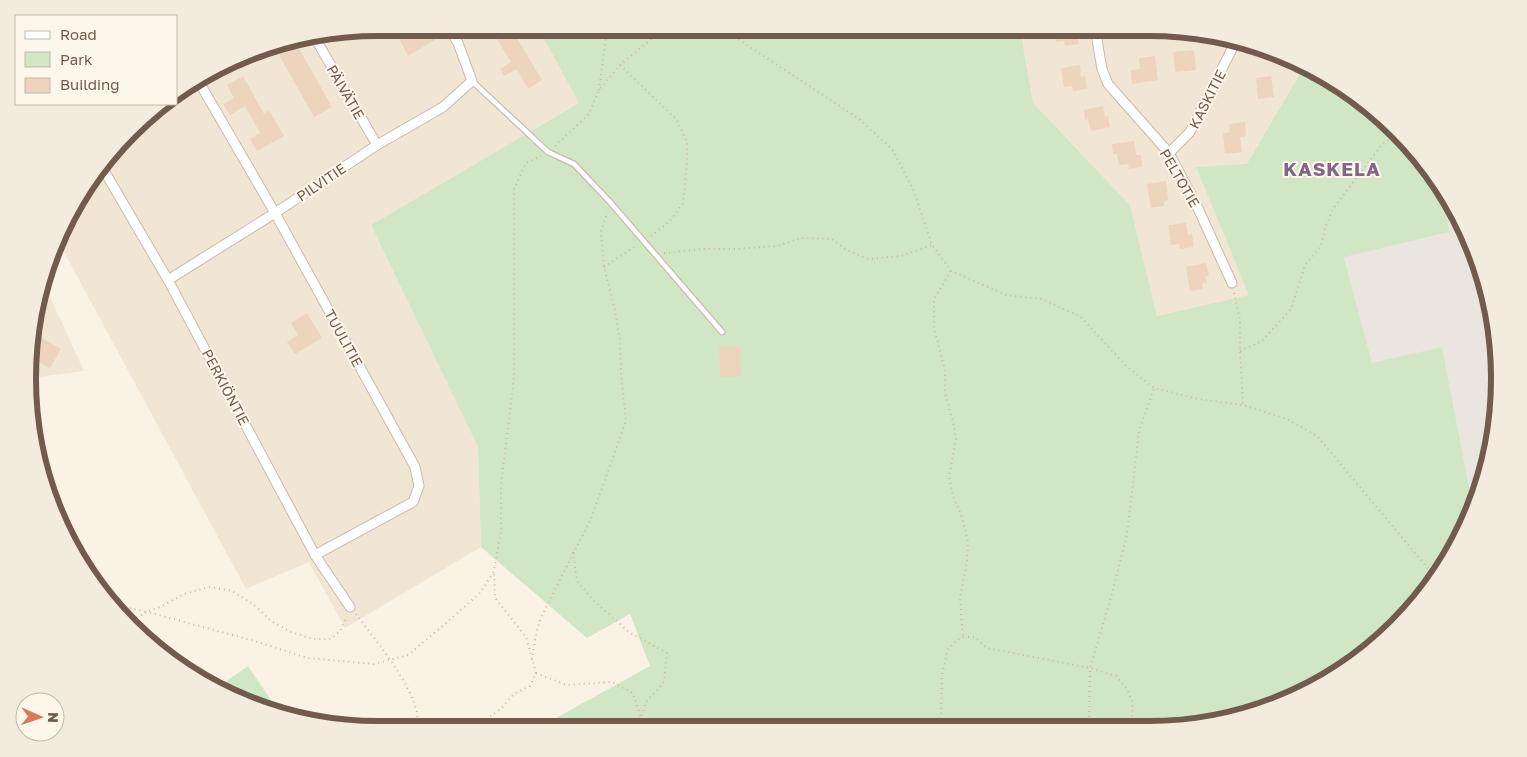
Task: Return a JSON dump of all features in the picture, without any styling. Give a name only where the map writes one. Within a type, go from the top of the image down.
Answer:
[{"type":"street","points":[[454,36],[472,82]]},
{"type":"street","name":"PELTOTIE","points":[[1097,36],[1102,69],[1108,84],[1169,153],[1196,204],[1232,282]]},
{"type":"street","name":"PÄIVÄTIE","points":[[317,42],[376,145]]},
{"type":"street","name":"KASKITIE","points":[[1169,153],[1190,132],[1233,47]]},
{"type":"street","name":"PILVITIE","points":[[168,280],[276,213],[376,145],[443,106],[472,82]]},
{"type":"street","name":"TUULITIE","points":[[201,86],[276,213],[415,467],[419,486],[413,502],[316,555]]},
{"type":"street","name":"PERKIÖNTIE","points":[[105,172],[168,280],[316,555],[350,607]]},
{"type":"lane","points":[[472,82],[548,152],[574,164],[610,202],[722,332]]},
{"type":"path","points":[[484,721],[502,708],[505,702],[514,694],[530,686],[536,673],[526,637],[495,598],[494,571],[501,530],[501,485],[514,377],[514,189],[526,163],[548,152],[589,114],[599,90],[606,36]]},
{"type":"path","points":[[599,90],[620,64],[655,36]]},
{"type":"path","points":[[733,36],[858,118],[892,149],[914,189],[932,246],[951,271],[1006,295],[1042,299],[1081,317],[1125,365],[1154,388],[1199,399],[1243,405],[1288,419],[1317,436],[1431,572]]},
{"type":"path","points":[[604,267],[670,221],[683,203],[687,163],[687,141],[676,119],[620,64]]},
{"type":"path","points":[[1240,352],[1262,340],[1291,308],[1305,265],[1321,246],[1325,228],[1333,209],[1380,146],[1392,137]]},
{"type":"path","points":[[532,660],[541,617],[590,519],[626,420],[621,374],[620,340],[615,310],[604,267],[601,232],[610,202]]},
{"type":"path","points":[[655,254],[777,246],[802,238],[832,239],[845,249],[868,259],[901,256],[932,246]]},
{"type":"path","points":[[951,271],[934,299],[934,328],[945,370],[945,393],[954,422],[956,438],[949,477],[968,542],[967,561],[960,598],[963,637]]},
{"type":"path","points":[[1232,282],[1240,319],[1243,405]]},
{"type":"path","points":[[1089,721],[1090,668],[1127,535],[1139,431],[1154,388]]},
{"type":"path","points":[[573,552],[576,581],[594,602],[629,632],[667,653],[664,682],[646,702],[641,719]]},
{"type":"path","points":[[124,607],[255,641],[307,658],[374,664],[408,655],[444,626],[481,592],[494,571]]},
{"type":"path","points":[[134,619],[184,594],[209,587],[232,591],[253,604],[271,621],[291,632],[312,639],[331,639],[340,631],[350,607]]},
{"type":"path","points":[[350,607],[390,660],[413,700],[418,721]]},
{"type":"path","points":[[938,721],[942,715],[942,675],[948,649],[963,637],[975,637],[987,648],[1090,668],[1116,676],[1127,690],[1133,703],[1132,721]]},
{"type":"path","points":[[536,673],[566,685],[612,682],[633,693],[641,719]]},
{"type":"shaded area","points":[[542,36],[579,103],[371,225],[478,447],[481,547],[345,628],[309,562],[246,589],[62,248],[82,207],[121,153],[136,136],[170,107],[178,105],[178,101],[207,82],[268,54],[312,43],[356,37]]},
{"type":"shaded area","points":[[1021,36],[1148,36],[1193,39],[1259,54],[1301,72],[1247,165],[1196,167],[1250,295],[1157,316],[1130,205],[1033,103]]},
{"type":"shaded area","points":[[1446,208],[1473,268],[1484,312],[1490,356],[1491,378],[1488,423],[1479,467],[1471,495],[1442,347],[1372,364],[1344,256],[1449,232]]},
{"type":"shaded area","points":[[48,292],[84,371],[36,377],[39,334]]},
{"type":"green space","points":[[542,36],[1021,36],[1033,103],[1130,205],[1157,316],[1249,295],[1196,167],[1247,164],[1301,72],[1339,94],[1391,136],[1420,170],[1446,208],[1449,232],[1344,257],[1372,363],[1442,347],[1471,495],[1465,509],[1445,550],[1433,569],[1406,604],[1374,636],[1320,675],[1279,695],[1237,709],[1193,718],[1148,721],[551,721],[650,666],[630,614],[587,638],[481,547],[478,447],[371,225],[579,103]]},
{"type":"green space","points":[[248,666],[274,705],[248,695],[223,683]]},
{"type":"building","points":[[407,36],[433,36],[435,40],[408,56],[400,40]]},
{"type":"building","points":[[495,36],[516,36],[542,80],[528,89],[517,69],[504,76],[500,69],[511,62]]},
{"type":"building","points":[[1055,36],[1078,36],[1079,44],[1065,46],[1064,41],[1056,42]]},
{"type":"building","points":[[298,46],[332,107],[314,117],[279,55]]},
{"type":"building","points":[[1194,50],[1196,70],[1175,72],[1173,52]]},
{"type":"building","points":[[1155,56],[1158,80],[1132,84],[1131,70],[1140,69],[1139,58]]},
{"type":"building","points":[[1080,65],[1081,77],[1085,76],[1087,89],[1073,91],[1072,86],[1064,87],[1061,68]]},
{"type":"building","points":[[243,76],[264,114],[269,110],[284,136],[257,151],[250,139],[260,133],[245,106],[230,115],[223,104],[234,98],[227,85]]},
{"type":"building","points":[[1271,76],[1274,97],[1258,99],[1256,78]]},
{"type":"building","points":[[1103,106],[1105,117],[1108,116],[1110,127],[1091,131],[1088,119],[1085,120],[1084,110]]},
{"type":"building","points":[[1245,122],[1246,136],[1240,137],[1242,152],[1225,154],[1223,133],[1230,132],[1229,124]]},
{"type":"building","points":[[1134,141],[1136,155],[1141,155],[1142,167],[1129,169],[1128,164],[1119,165],[1117,154],[1113,154],[1112,144]]},
{"type":"building","points":[[1166,181],[1168,200],[1164,201],[1164,206],[1151,208],[1147,184]]},
{"type":"building","points":[[1186,223],[1188,235],[1192,234],[1194,247],[1180,249],[1179,244],[1171,245],[1168,225]]},
{"type":"building","points":[[1206,263],[1209,276],[1205,276],[1207,283],[1202,284],[1203,289],[1190,291],[1186,267]]},
{"type":"building","points":[[307,313],[322,338],[295,354],[287,342],[298,335],[291,323]]},
{"type":"building","points":[[39,337],[61,349],[50,368],[37,361]]},
{"type":"building","points":[[719,346],[740,346],[741,377],[720,377]]},
{"type":"district","name":"KASKELA","points":[[1332,168]]}]
